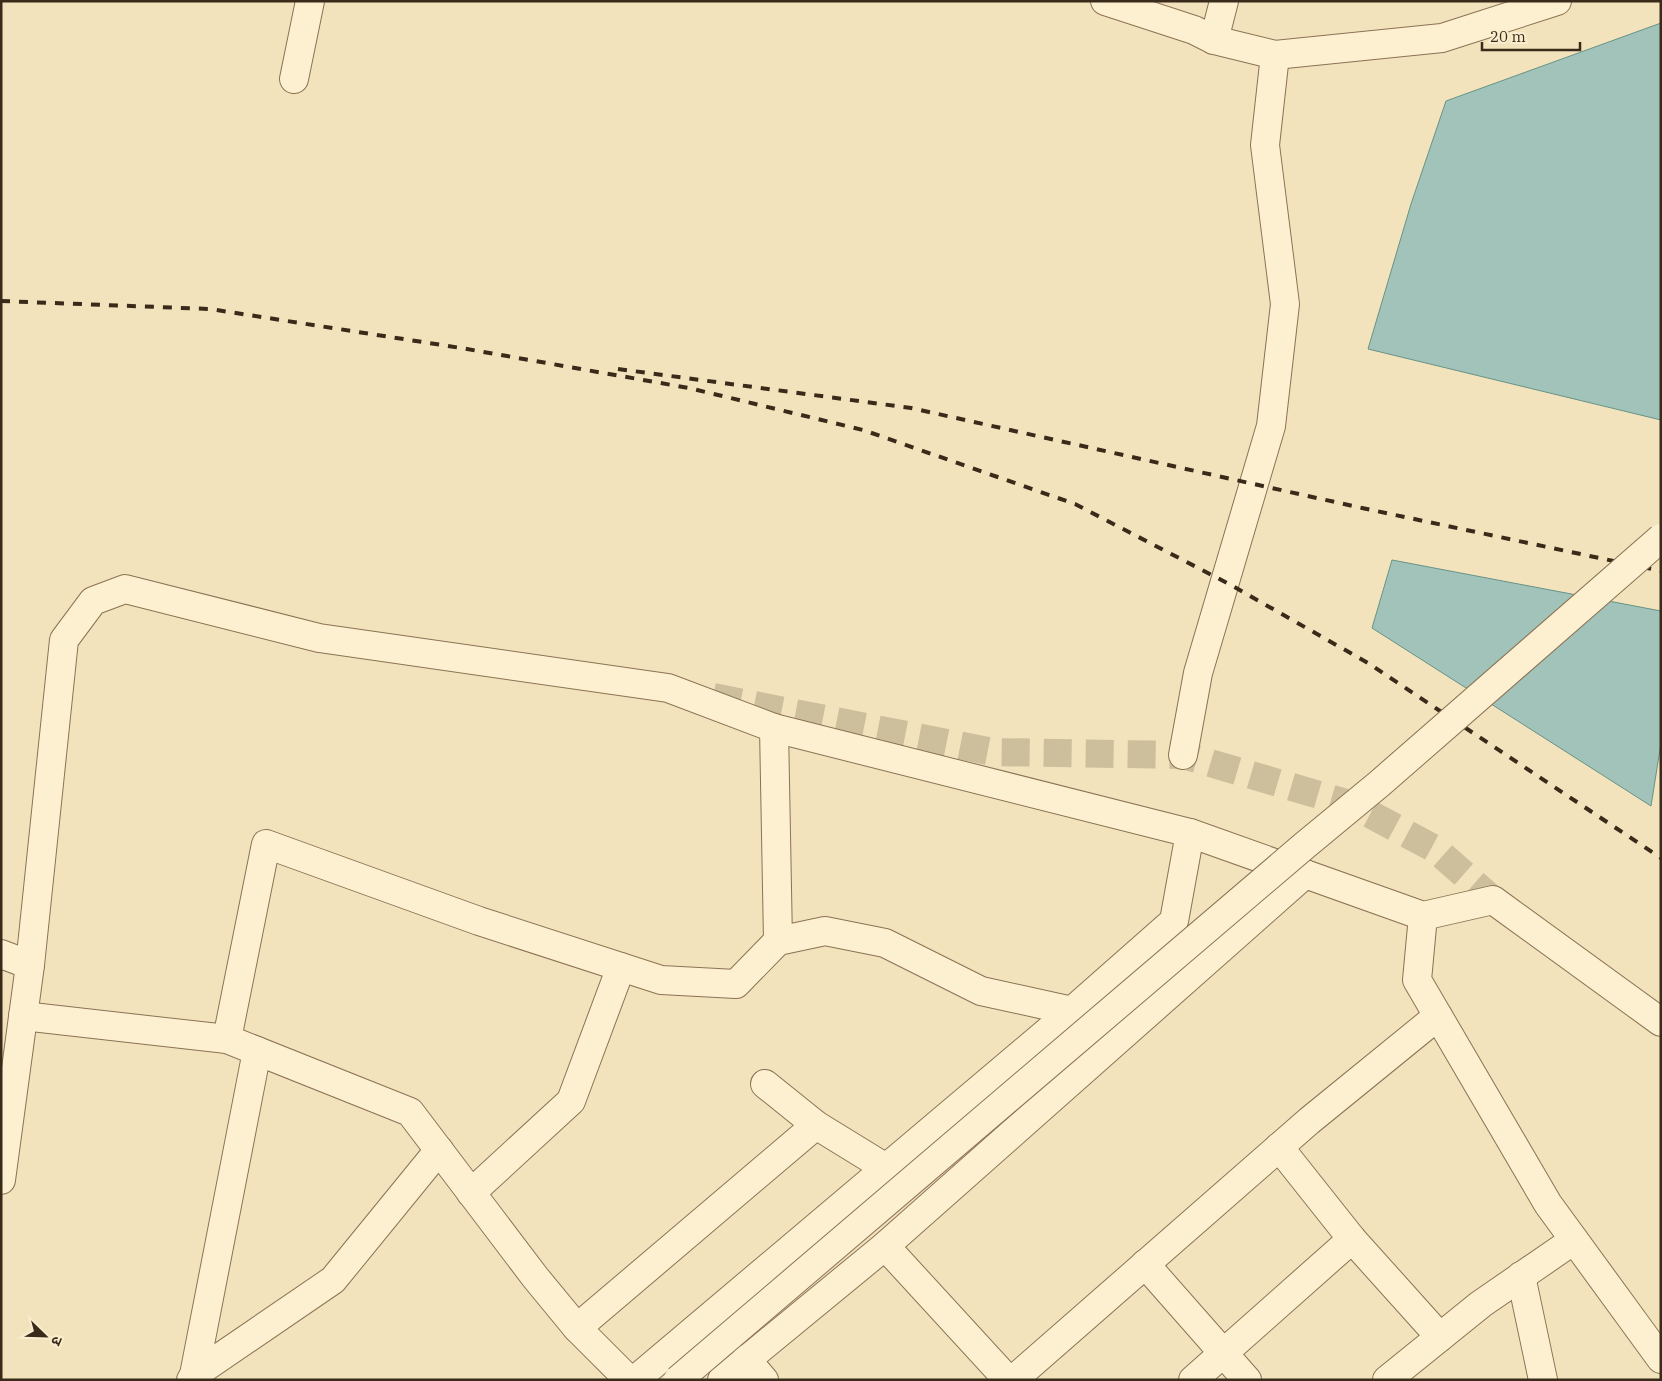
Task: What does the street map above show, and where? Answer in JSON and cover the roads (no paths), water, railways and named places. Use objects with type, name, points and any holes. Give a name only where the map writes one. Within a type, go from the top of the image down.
[{"type":"street","points":[[294,79],[310,1]]},
{"type":"street","points":[[1105,1],[1194,30],[1214,40],[1275,55],[1442,38],[1557,1]]},
{"type":"street","points":[[1214,40],[1224,1]]},
{"type":"street","points":[[1183,755],[1198,673],[1271,426],[1284,304],[1265,145],[1275,55]]},
{"type":"street","points":[[678,1380],[1378,784],[1661,538]]},
{"type":"street","points":[[2,1172],[30,965],[64,640],[93,601],[124,589],[319,638],[668,688],[774,728],[1190,833],[1423,916],[1493,900],[1661,1022]]},
{"type":"street","points":[[774,728],[778,941]]},
{"type":"street","points":[[634,1380],[1072,1011],[1174,920],[1190,833]]},
{"type":"street","points":[[227,1039],[266,844],[479,921],[661,980],[736,984],[778,941],[825,931],[885,943],[981,992],[1072,1011]]},
{"type":"street","points":[[722,1380],[885,1246],[1305,874]]},
{"type":"street","points":[[1423,916],[1417,980],[1548,1204],[1661,1359]]},
{"type":"street","points":[[1,954],[30,965]]},
{"type":"street","points":[[471,1193],[571,1101],[621,967]]},
{"type":"street","points":[[23,1016],[227,1039],[410,1112],[535,1277],[577,1328],[629,1380]]},
{"type":"street","points":[[1013,1380],[1279,1147],[1438,1016]]},
{"type":"street","points":[[192,1377],[257,1051]]},
{"type":"street","points":[[765,1084],[816,1125],[886,1168]]},
{"type":"street","points":[[577,1328],[816,1125]]},
{"type":"street","points":[[1279,1147],[1352,1239],[1440,1337]]},
{"type":"street","points":[[192,1377],[333,1280],[439,1150]]},
{"type":"street","points":[[1193,1380],[1222,1352],[1352,1239]]},
{"type":"street","points":[[1387,1380],[1481,1304],[1574,1240]]},
{"type":"street","points":[[885,1246],[1008,1380]]},
{"type":"street","points":[[1145,1264],[1247,1380]]},
{"type":"street","points":[[1521,1276],[1543,1380]]},
{"type":"street","points":[[746,1359],[764,1380]]},
{"type":"water","points":[[1661,23],[1661,420],[1368,349],[1411,204],[1446,101]]},
{"type":"water","points":[[1392,560],[1661,611],[1661,743],[1651,806],[1372,628]]},
{"type":"tunnel","points":[[713,697],[993,752],[1183,755],[1353,805],[1435,849],[1493,900]]},
{"type":"railway","points":[[1,301],[210,309],[461,348],[689,388],[863,430],[1075,504],[1229,584],[1368,663],[1661,858]]},
{"type":"railway","points":[[618,369],[911,408],[1362,508],[1661,571]]}]
